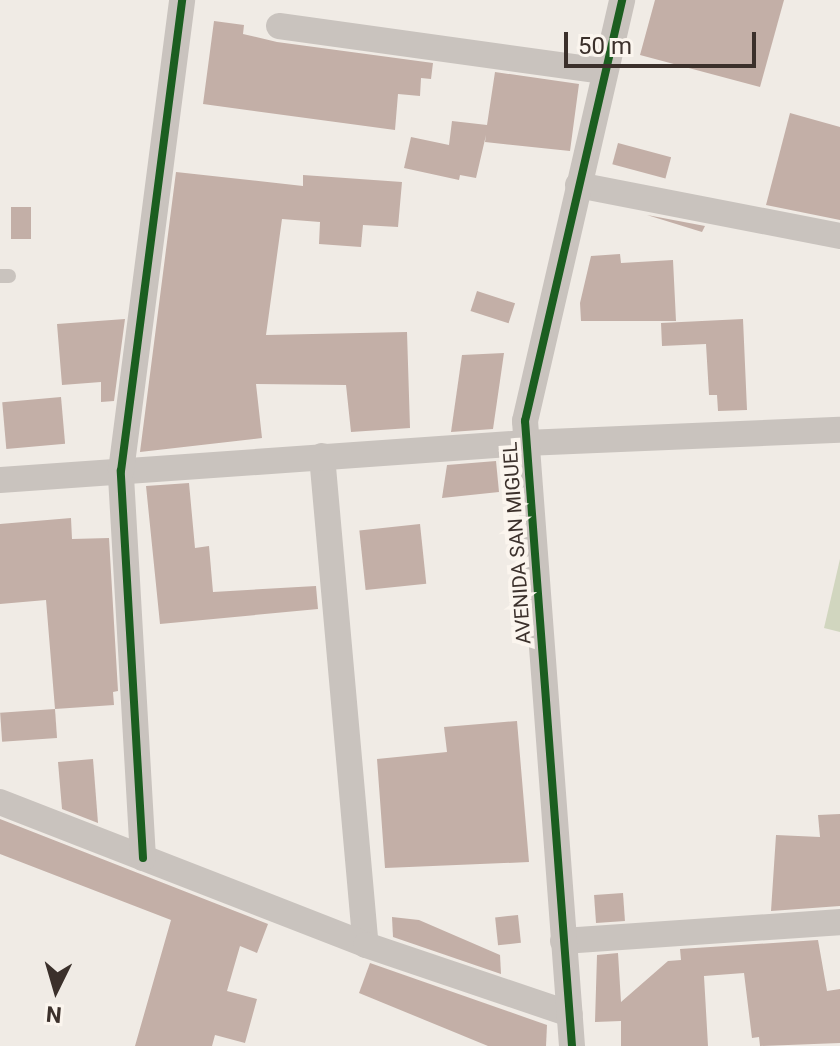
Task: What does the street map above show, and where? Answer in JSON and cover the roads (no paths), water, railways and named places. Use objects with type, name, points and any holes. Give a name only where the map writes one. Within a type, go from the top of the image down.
[{"type":"street","points":[[143,858],[121,471],[182,0]]},
{"type":"street","name":"AVENIDA SAN MIGUEL","points":[[572,1046],[525,443],[529,397],[622,0]]},
{"type":"street","points":[[279,26],[604,71]]},
{"type":"street","points":[[578,185],[840,236]]},
{"type":"street","points":[[0,480],[525,443],[840,430]]},
{"type":"street","points":[[322,456],[366,945]]},
{"type":"street","points":[[0,802],[366,945],[570,1014]]},
{"type":"street","points":[[563,941],[840,922]]}]
